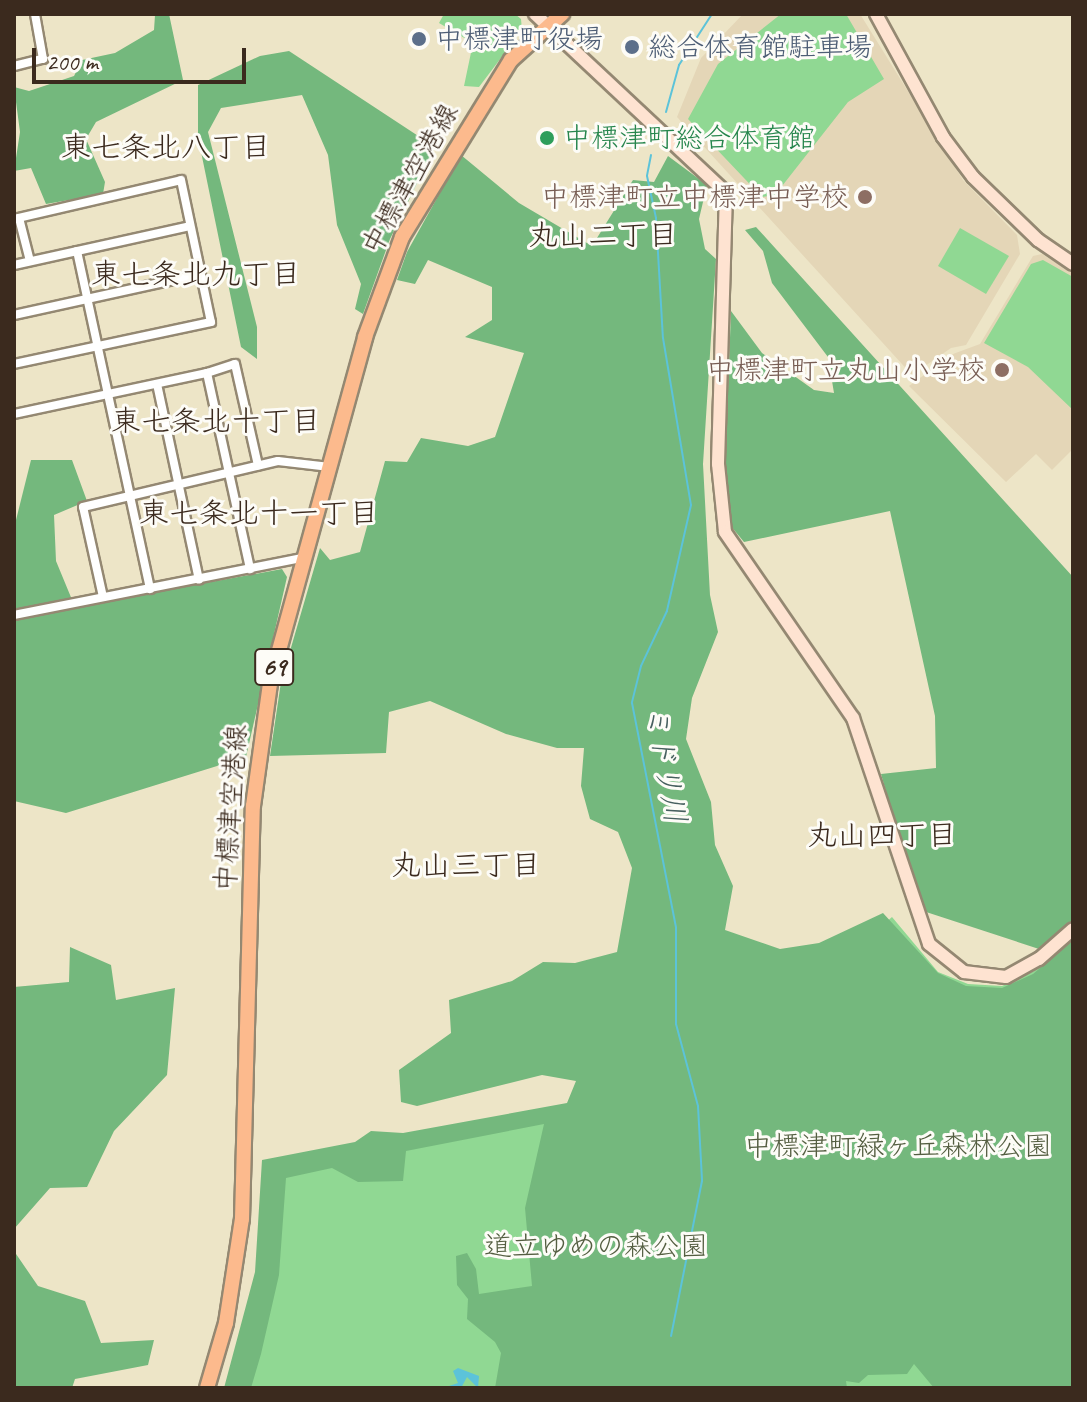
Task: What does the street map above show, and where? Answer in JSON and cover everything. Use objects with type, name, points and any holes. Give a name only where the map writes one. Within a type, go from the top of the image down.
[{"type":"main road","name":"中標津空港線","points":[[207,1388],[226,1323],[242,1219],[255,761],[303,558],[365,337],[402,237],[494,85],[540,19],[562,14]]},
{"type":"street","points":[[14,66],[43,59],[35,14]]},
{"type":"street","points":[[876,14],[943,137],[973,177],[1038,240],[1073,264]]},
{"type":"street","points":[[540,19],[726,193],[718,464],[725,532],[853,718],[881,792],[919,924],[935,951],[964,972],[1006,977],[1039,959],[1073,929]]},
{"type":"street","points":[[14,364],[211,322],[181,180],[17,218],[30,261]]},
{"type":"street","points":[[14,265],[190,226]]},
{"type":"street","points":[[77,251],[150,589]]},
{"type":"street","points":[[14,315],[201,274]]},
{"type":"street","points":[[14,414],[207,373],[235,364],[258,465]]},
{"type":"street","points":[[207,373],[250,569]]},
{"type":"street","points":[[157,384],[199,580]]},
{"type":"street","points":[[103,597],[83,507],[278,461],[330,467]]},
{"type":"street","points":[[14,615],[303,558]]},
{"type":"shaded area","name":"中標津町立中標津中学校","points":[[743,14],[860,14],[963,180],[1017,235],[1020,254],[966,345],[951,348],[912,375],[677,117],[701,58]]},
{"type":"shaded area","name":"中標津町立丸山小学校","points":[[1042,254],[1073,273],[1073,449],[1052,470],[1036,454],[1006,482],[909,386],[953,354],[980,344],[1033,256]]},
{"type":"green space","points":[[169,14],[183,80],[96,122],[86,139],[105,182],[103,194],[46,204],[31,168],[14,171],[20,132],[14,87],[29,91],[74,76],[82,60],[115,53],[154,30],[155,15]]},
{"type":"green space","points":[[444,14],[515,14],[521,19],[522,30],[479,87],[464,86],[473,43],[439,23]]},
{"type":"green space","points":[[781,14],[846,14],[884,79],[848,102],[775,195],[762,197],[688,119],[718,64]]},
{"type":"green space","points":[[289,51],[435,147],[390,239],[363,314],[355,309],[361,284],[337,225],[328,155],[302,95],[221,108],[208,132],[257,327],[257,359],[241,347],[198,137],[198,85],[260,56]]},
{"type":"green space","points":[[461,155],[519,203],[592,246],[633,180],[654,182],[668,156],[707,185],[699,219],[705,249],[716,259],[703,464],[710,595],[718,632],[692,698],[686,739],[711,802],[715,845],[733,886],[725,930],[780,949],[819,943],[883,913],[938,973],[966,986],[1002,988],[1033,974],[1073,940],[1073,1388],[934,1388],[914,1364],[907,1374],[868,1375],[859,1383],[846,1381],[847,1388],[495,1388],[501,1353],[495,1342],[467,1319],[468,1299],[457,1285],[456,1256],[467,1253],[476,1269],[479,1294],[532,1286],[525,1208],[544,1124],[406,1151],[403,1181],[358,1182],[332,1168],[286,1178],[279,1275],[251,1388],[224,1388],[255,1272],[262,1160],[355,1142],[371,1131],[403,1133],[567,1103],[576,1081],[542,1075],[417,1106],[401,1102],[399,1070],[451,1033],[449,1000],[512,981],[543,962],[575,963],[617,952],[632,868],[618,832],[590,819],[581,786],[584,748],[557,748],[506,734],[430,701],[389,712],[386,753],[270,756],[281,682],[320,548],[330,560],[360,552],[385,461],[407,462],[421,438],[468,446],[495,437],[524,353],[465,337],[492,320],[492,287],[428,260],[415,284],[397,280],[407,252]]},
{"type":"green space","points":[[756,227],[1073,577],[1073,920],[1039,949],[920,910],[881,774],[936,768],[935,716],[890,511],[744,542],[730,525],[725,470],[731,311],[762,353],[814,390],[834,393],[828,357],[772,283],[763,251],[745,230]]},
{"type":"green space","points":[[960,228],[1009,256],[986,294],[938,266]]},
{"type":"green space","points":[[1043,260],[1073,277],[1073,410],[1028,367],[984,343],[1031,264]]},
{"type":"green space","points":[[31,460],[72,460],[87,501],[54,515],[56,561],[75,607],[282,569],[287,577],[246,757],[66,813],[14,801],[14,528]]},
{"type":"green space","points":[[892,917],[938,972],[968,984],[1002,986],[1034,971],[1073,936],[1073,1388],[228,1388],[258,1275],[264,1170],[704,1080]]},
{"type":"green space","points":[[70,947],[111,965],[116,1000],[175,988],[167,1075],[114,1131],[87,1187],[50,1188],[14,1229],[14,987],[69,982]]},
{"type":"green space","points":[[14,1251],[38,1286],[85,1301],[101,1343],[154,1340],[148,1365],[75,1379],[72,1388],[14,1388]]},
{"type":"water","points":[[458,1368],[479,1376],[478,1388],[467,1377],[461,1388],[443,1388],[458,1383],[453,1371]]},
{"type":"waterway","name":"ミドリ川","points":[[666,112],[679,65],[712,14]]},
{"type":"waterway","name":"ミドリ川","points":[[651,155],[647,176],[656,218],[663,338],[691,505],[667,611],[641,666],[632,703],[676,928],[676,1024],[698,1106],[702,1181],[671,1336]]},
{"type":"place","name":"中標津町役場","points":[[419,39]]},
{"type":"place","name":"総合体育館駐車場","points":[[632,47]]},
{"type":"place","name":"中標津町総合体育館","points":[[547,138]]},
{"type":"place","name":"中標津町立中標津中学校","points":[[865,197]]},
{"type":"place","name":"中標津町立丸山小学校","points":[[1002,370]]},
{"type":"district","name":"東七条北八丁目","points":[[166,147]]},
{"type":"district","name":"丸山二丁目","points":[[603,235]]},
{"type":"district","name":"東七条北九丁目","points":[[196,274]]},
{"type":"district","name":"東七条北十丁目","points":[[216,421]]},
{"type":"district","name":"東七条北十一丁目","points":[[259,513]]},
{"type":"district","name":"丸山四丁目","points":[[882,835]]},
{"type":"district","name":"丸山三丁目","points":[[466,865]]},
{"type":"park label","name":"中標津町緑ヶ丘森林公園","points":[[898,1146]]},
{"type":"park label","name":"道立ゆめの森公園","points":[[596,1246]]}]
